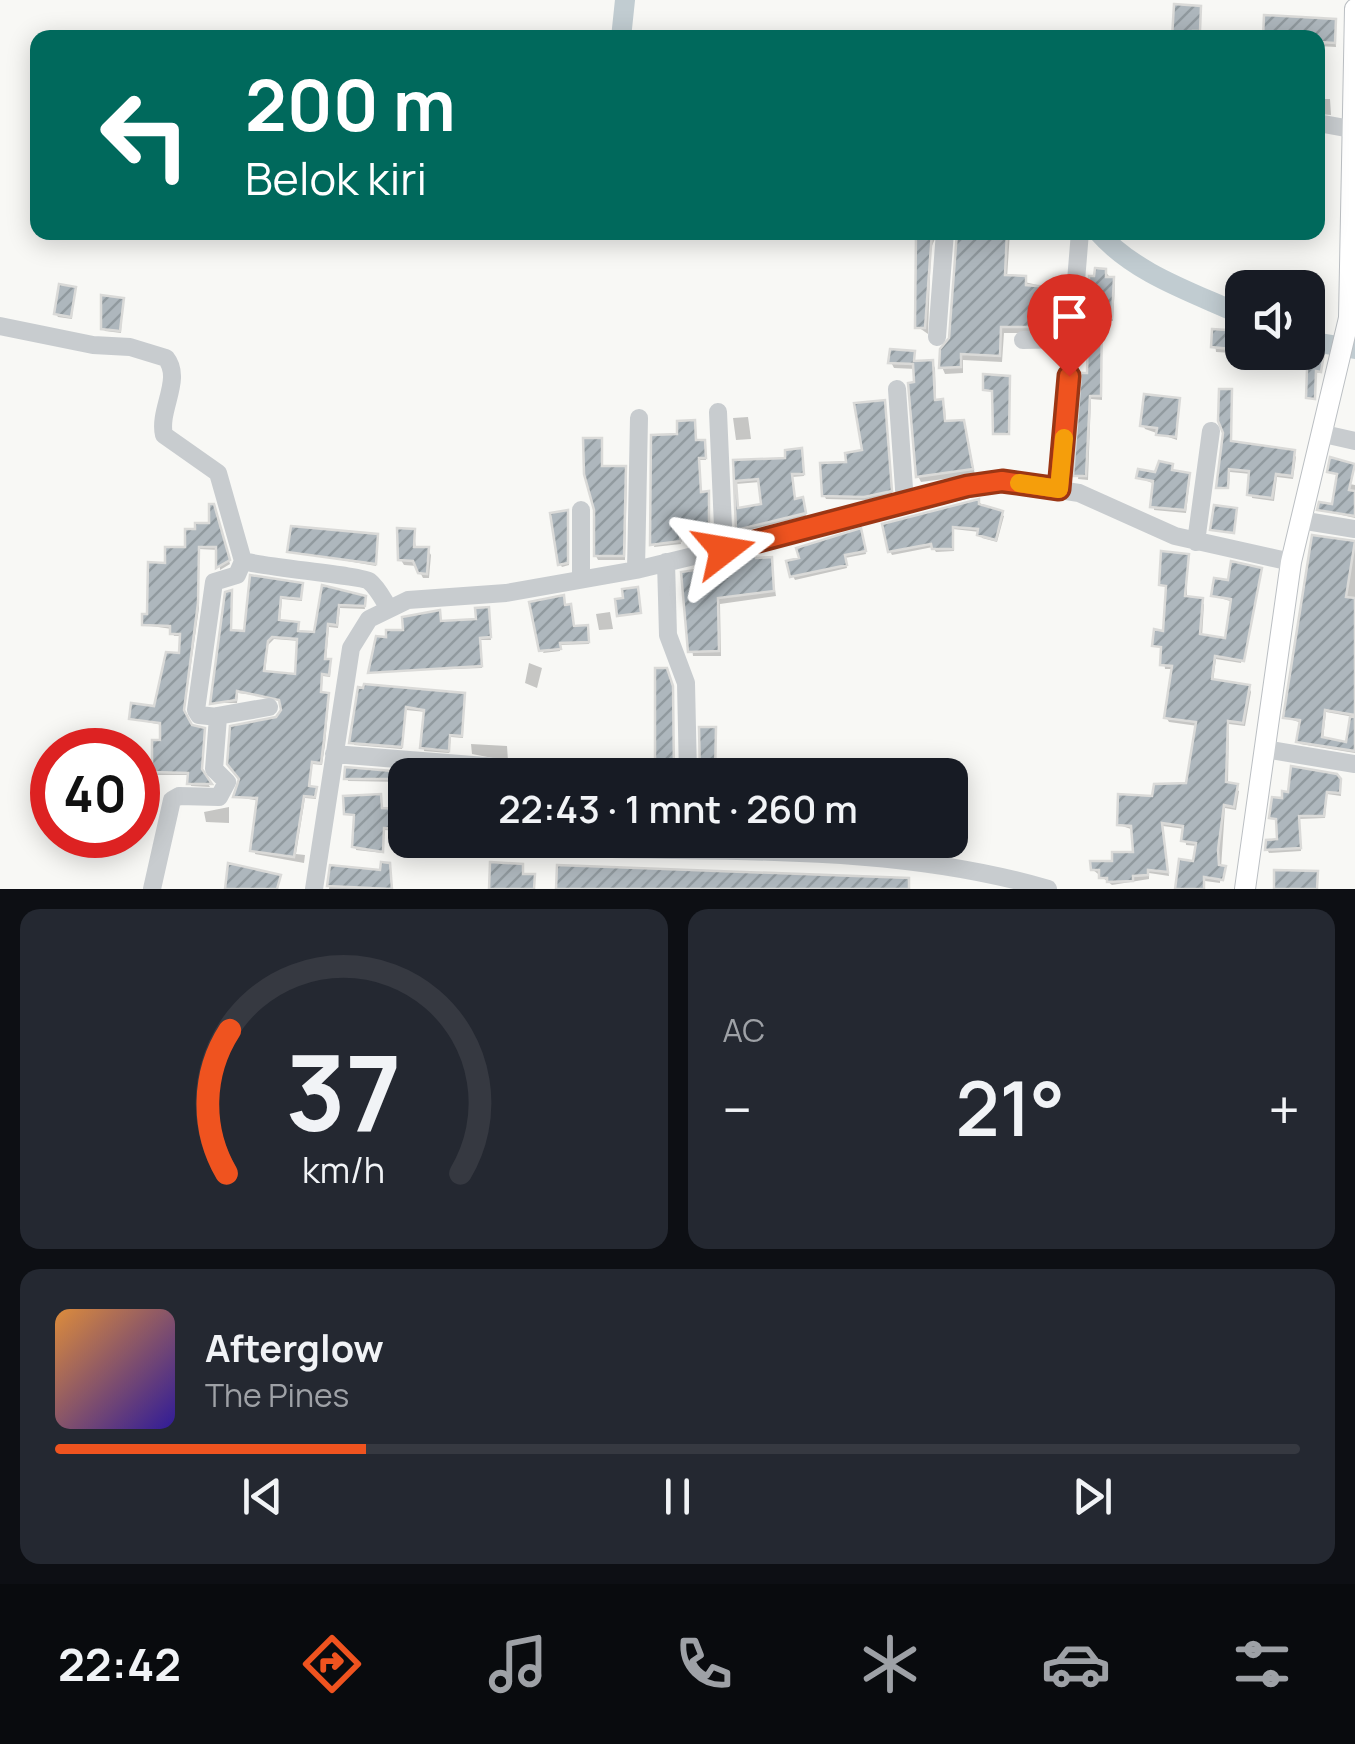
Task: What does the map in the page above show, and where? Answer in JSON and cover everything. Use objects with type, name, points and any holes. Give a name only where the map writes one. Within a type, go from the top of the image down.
[{"type":"main road","points":[[1245,889],[1290,562],[1349,318],[1355,9]]},
{"type":"street","points":[[1325,124],[1350,129]]},
{"type":"street","points":[[937,336],[944,240]]},
{"type":"street","points":[[1059,489],[1079,240]]},
{"type":"street","points":[[0,326],[130,347],[166,358],[174,373],[162,423],[164,436],[218,474],[243,561],[237,574],[219,578],[212,588],[196,710],[217,716],[269,707]]},
{"type":"street","points":[[1023,340],[1073,339]]},
{"type":"street","points":[[896,389],[905,503]]},
{"type":"street","points":[[718,412],[724,550]]},
{"type":"street","points":[[636,570],[638,418]]},
{"type":"street","points":[[1196,542],[1211,430]]},
{"type":"street","points":[[1324,434],[1355,441]]},
{"type":"street","points":[[314,889],[351,648],[369,619],[408,600],[506,593],[636,570],[1002,481],[1101,500],[1196,542],[1290,562]]},
{"type":"street","points":[[580,510],[581,578]]},
{"type":"street","points":[[1300,520],[1355,530]]},
{"type":"street","points":[[243,561],[298,573],[362,578],[373,584],[388,607]]},
{"type":"street","points":[[666,562],[668,636],[686,682],[688,758]]},
{"type":"street","points":[[152,889],[172,800],[179,796],[219,797],[226,790],[227,782],[214,772],[217,716]]},
{"type":"street","points":[[1264,749],[1355,764]]},
{"type":"street","points":[[334,754],[388,758]]},
{"type":"street","points":[[874,858],[981,870],[1026,886],[1048,889]]},
{"type":"building","points":[[1174,4],[1201,6],[1200,30],[1172,30]]},
{"type":"building","points":[[1264,15],[1336,19],[1335,43],[1325,42],[1325,30],[1263,30]]},
{"type":"building","points":[[916,240],[931,240],[925,328],[915,328]]},
{"type":"building","points":[[956,240],[1007,240],[1005,275],[1026,276],[1026,285],[1060,288],[1058,327],[1001,327],[1000,356],[961,354],[961,367],[939,368],[940,349],[949,338]]},
{"type":"building","points":[[1095,268],[1106,269],[1106,277],[1114,277],[1112,318],[1102,317],[1101,396],[1090,396],[1086,476],[1073,476],[1081,373],[1087,373],[1089,276],[1094,276]]},
{"type":"building","points":[[59,284],[76,287],[71,317],[54,314]]},
{"type":"building","points":[[101,295],[124,298],[120,331],[101,329]]},
{"type":"building","points":[[1212,329],[1225,330],[1225,348],[1211,347]]},
{"type":"building","points":[[890,349],[915,351],[914,361],[933,360],[935,400],[943,399],[945,421],[964,420],[973,469],[916,477],[908,383],[914,382],[913,364],[888,363]]},
{"type":"building","points":[[1307,370],[1321,370],[1316,371],[1315,399],[1306,398]]},
{"type":"building","points":[[983,374],[1010,376],[1009,434],[993,434],[992,391],[983,390]]},
{"type":"building","points":[[1219,389],[1232,389],[1231,441],[1295,450],[1292,476],[1276,474],[1272,498],[1247,495],[1249,471],[1229,469],[1228,488],[1216,488],[1223,433],[1218,421]]},
{"type":"building","points":[[1144,394],[1180,398],[1176,437],[1156,435],[1157,428],[1140,426]]},
{"type":"building","points":[[885,400],[892,491],[864,497],[822,496],[820,463],[846,462],[845,453],[862,450],[854,403]]},
{"type":"building","points":[[695,420],[696,440],[705,440],[706,458],[699,458],[701,492],[709,491],[709,533],[680,535],[681,541],[650,545],[651,435],[677,434],[677,421]]},
{"type":"building","points":[[583,438],[602,438],[602,466],[626,466],[624,556],[594,556],[594,510],[584,474]]},
{"type":"building","points":[[802,448],[804,474],[792,474],[795,499],[803,497],[806,513],[736,530],[733,460],[785,458],[785,450]],"holes":[[[758,479],[761,504],[738,508],[736,481]]]},
{"type":"building","points":[[1330,457],[1355,464],[1349,490],[1355,491],[1355,516],[1317,510],[1319,502],[1332,504],[1337,474],[1327,472]]},
{"type":"building","points":[[1159,461],[1173,464],[1172,470],[1190,473],[1185,510],[1150,507],[1153,481],[1136,478],[1138,469],[1155,472]]},
{"type":"building","points":[[979,499],[979,504],[1003,511],[996,540],[977,535],[978,529],[953,527],[953,549],[932,549],[931,544],[888,552],[882,524]]},
{"type":"building","points":[[209,504],[214,504],[230,560],[216,568],[216,547],[199,547],[198,603],[184,710],[192,725],[205,728],[202,769],[212,784],[187,784],[188,773],[160,772],[160,723],[129,719],[131,703],[154,706],[166,652],[179,653],[180,634],[170,634],[170,626],[142,625],[142,614],[147,614],[148,562],[165,563],[165,547],[185,547],[185,529],[195,529],[195,523],[209,523]]},
{"type":"building","points":[[1214,505],[1237,508],[1234,533],[1210,530]]},
{"type":"building","points":[[568,510],[568,563],[558,565],[550,513]]},
{"type":"building","points":[[291,526],[378,534],[376,564],[287,552]]},
{"type":"building","points":[[397,528],[415,529],[414,547],[429,547],[427,574],[418,573],[413,561],[398,560]]},
{"type":"building","points":[[861,528],[866,551],[845,555],[847,565],[790,577],[786,561],[799,558],[796,548]]},
{"type":"building","points":[[1312,535],[1355,541],[1346,597],[1355,598],[1355,715],[1325,710],[1322,737],[1346,742],[1350,717],[1355,717],[1355,751],[1296,742],[1300,720],[1283,718]]},
{"type":"building","points":[[1161,551],[1189,554],[1185,596],[1203,598],[1200,634],[1225,638],[1231,599],[1211,596],[1214,578],[1228,580],[1231,561],[1262,568],[1244,661],[1215,656],[1212,679],[1250,685],[1243,723],[1228,721],[1226,782],[1238,784],[1234,807],[1224,805],[1218,850],[1219,865],[1226,866],[1223,880],[1204,877],[1204,889],[1175,889],[1179,859],[1193,861],[1196,843],[1181,841],[1183,826],[1162,823],[1168,872],[1148,870],[1148,875],[1133,876],[1133,881],[1107,882],[1107,878],[1099,878],[1099,870],[1091,870],[1090,861],[1112,861],[1112,852],[1133,852],[1131,826],[1117,825],[1118,794],[1152,796],[1154,784],[1186,783],[1196,722],[1164,718],[1172,666],[1160,665],[1161,647],[1152,646],[1154,629],[1163,631],[1166,586],[1159,585]]},
{"type":"building","points":[[755,554],[756,558],[772,557],[774,591],[718,598],[719,651],[688,652],[681,572],[745,563],[744,557]]},
{"type":"building","points":[[250,575],[303,583],[301,599],[281,597],[279,620],[299,622],[298,631],[314,632],[322,585],[366,596],[365,606],[339,605],[337,625],[328,624],[325,659],[331,659],[329,675],[322,674],[321,692],[329,693],[321,763],[312,762],[309,786],[317,787],[315,797],[304,796],[294,857],[250,851],[257,798],[233,797],[239,779],[227,764],[230,726],[276,717],[281,710],[279,700],[237,691],[236,700],[210,704],[225,592],[232,590],[231,630],[244,631]],"holes":[[[272,637],[297,639],[295,674],[264,671]]]},
{"type":"building","points":[[638,587],[641,613],[617,616],[615,599],[623,598],[622,589]]},
{"type":"building","points":[[564,595],[565,605],[571,604],[574,626],[588,625],[589,642],[560,643],[561,649],[539,651],[529,602]]},
{"type":"building","points":[[489,607],[491,637],[480,638],[482,666],[368,673],[376,636],[386,637],[386,630],[403,630],[402,617],[440,610],[441,621],[476,619],[475,608]]},
{"type":"building","points":[[655,668],[667,668],[673,686],[674,758],[655,758]]},
{"type":"building","points":[[364,684],[465,693],[462,736],[450,735],[449,751],[420,748],[424,710],[406,707],[402,747],[349,743],[358,687],[363,688]]},
{"type":"building","points":[[699,727],[716,727],[715,758],[700,758]]},
{"type":"building","points":[[1291,766],[1337,774],[1341,779],[1340,793],[1327,792],[1324,816],[1299,816],[1301,848],[1265,850],[1266,840],[1277,839],[1276,819],[1269,818],[1272,797],[1282,798],[1282,791],[1288,792]]},
{"type":"building","points":[[345,767],[388,771],[388,779],[344,779]]},
{"type":"building","points":[[381,794],[382,808],[388,808],[383,852],[352,847],[354,815],[344,814],[343,796]]},
{"type":"building","points":[[381,862],[390,863],[392,889],[327,886],[330,865],[380,870]]},
{"type":"building","points":[[490,862],[523,864],[523,874],[535,874],[534,889],[489,889]]},
{"type":"building","points":[[228,863],[281,875],[277,889],[225,889]]},
{"type":"building","points":[[557,865],[909,878],[909,889],[556,889]]},
{"type":"building","points":[[1274,870],[1318,871],[1317,889],[1274,889]]},
{"type":"waterway","points":[[622,30],[625,0]]},
{"type":"waterway","points":[[1106,240],[1147,271],[1225,308]]},
{"type":"waterway","points":[[1325,344],[1355,349]]},
{"type":"slow traffic","points":[[1019,483],[1059,489],[1064,438]]},
{"type":"route","points":[[724,550],[967,486],[1002,481],[1059,489],[1069,376]]}]
